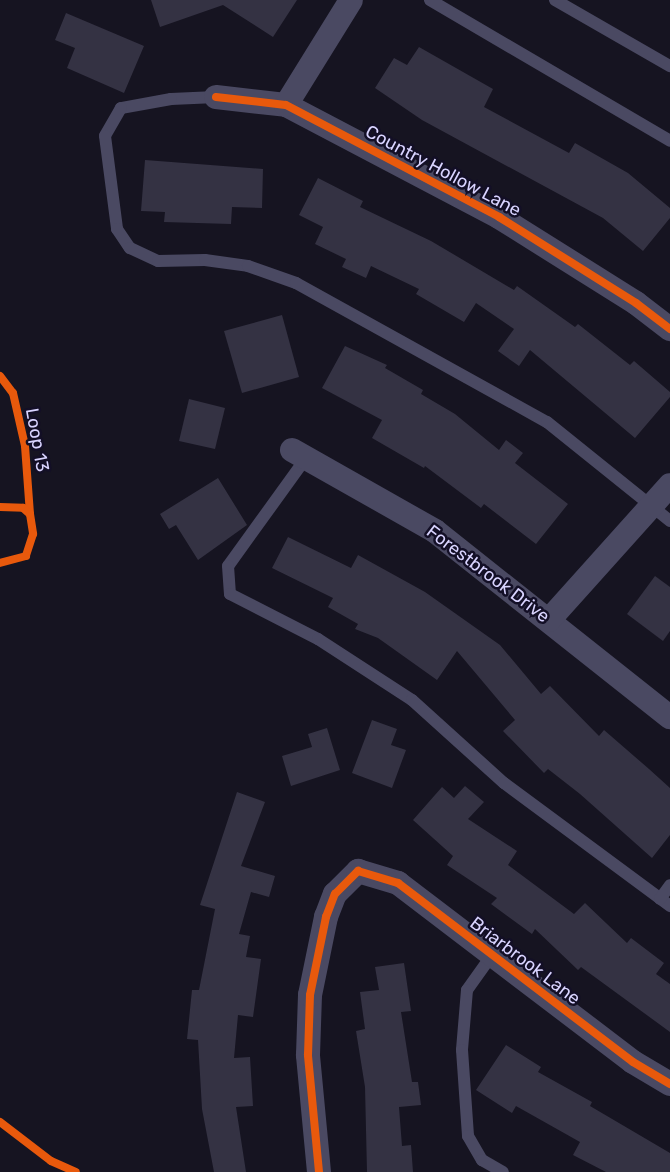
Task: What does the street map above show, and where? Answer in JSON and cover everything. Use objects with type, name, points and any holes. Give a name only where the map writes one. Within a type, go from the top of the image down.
[{"type":"street","points":[[286,105],[351,0]]},
{"type":"street","name":"Country Hollow Lane","points":[[216,97],[286,105],[499,217],[636,303],[670,329]]},
{"type":"street","name":"Forestbrook Drive","points":[[299,454],[435,531],[670,717]]},
{"type":"street","points":[[549,620],[661,513],[670,485]]},
{"type":"street","name":"Briarbrook Lane","points":[[320,1172],[308,1055],[310,995],[326,917],[335,894],[358,871],[398,883],[633,1062],[670,1084]]},
{"type":"lane","points":[[430,0],[670,141]]},
{"type":"lane","points":[[555,0],[670,66]]},
{"type":"lane","points":[[216,97],[171,99],[121,108],[105,136],[117,229],[130,248],[158,261],[205,260],[248,266],[296,284],[547,422],[661,513]]},
{"type":"lane","points":[[299,454],[228,566],[230,594],[318,639],[412,700],[504,783],[665,903],[670,885]]},
{"type":"lane","points":[[492,956],[467,990],[462,1050],[468,1136],[482,1160],[503,1172]]},
{"type":"building","points":[[151,0],[297,0],[273,37],[223,5],[160,27]]},
{"type":"building","points":[[66,13],[144,46],[124,93],[67,68],[75,48],[55,40]]},
{"type":"building","points":[[419,47],[493,89],[484,107],[569,153],[575,143],[628,173],[670,208],[670,218],[643,251],[603,218],[422,120],[375,88],[394,58],[407,65]]},
{"type":"building","points":[[145,160],[263,169],[262,208],[232,207],[231,224],[164,222],[165,212],[141,211]]},
{"type":"building","points":[[318,178],[363,201],[360,207],[431,241],[514,290],[517,286],[575,327],[578,324],[630,365],[634,361],[670,392],[670,397],[635,438],[530,350],[519,366],[498,351],[514,329],[476,303],[464,322],[416,294],[419,289],[371,266],[366,278],[342,267],[346,259],[315,244],[323,227],[299,215]]},
{"type":"building","points":[[282,315],[299,377],[242,393],[224,331]]},
{"type":"building","points":[[345,346],[387,365],[385,368],[423,390],[421,394],[455,414],[499,450],[506,440],[523,453],[515,463],[568,504],[536,544],[484,504],[481,508],[425,466],[424,468],[372,438],[382,420],[322,388]]},
{"type":"building","points":[[189,399],[225,408],[215,449],[179,441]]},
{"type":"building","points":[[218,478],[247,525],[198,560],[176,525],[169,529],[160,514]]},
{"type":"building","points":[[288,537],[351,568],[358,555],[425,592],[500,645],[541,694],[550,686],[599,736],[604,730],[649,769],[670,788],[670,835],[652,858],[580,794],[548,769],[544,773],[503,731],[515,720],[457,651],[437,680],[378,638],[355,629],[358,624],[328,607],[333,598],[272,568]]},
{"type":"building","points":[[655,576],[670,587],[670,631],[663,641],[627,614]]},
{"type":"building","points":[[372,720],[397,729],[391,745],[406,750],[392,788],[352,773]]},
{"type":"building","points":[[327,728],[340,770],[291,786],[282,756],[312,747],[308,734]]},
{"type":"building","points":[[465,786],[484,802],[468,819],[517,851],[508,865],[574,914],[585,903],[627,943],[631,938],[664,963],[656,974],[670,984],[670,1032],[581,967],[578,970],[535,929],[532,934],[491,904],[497,898],[447,865],[453,856],[413,820],[442,787],[454,798]]},
{"type":"building","points":[[237,792],[265,802],[241,866],[275,876],[269,897],[251,892],[239,934],[250,936],[246,957],[261,959],[253,1017],[238,1015],[234,1058],[250,1057],[253,1106],[236,1107],[246,1172],[214,1172],[202,1109],[198,1040],[187,1039],[192,990],[199,990],[215,909],[200,905]]},
{"type":"building","points":[[404,963],[411,1011],[401,1012],[412,1082],[418,1082],[421,1105],[399,1107],[402,1146],[411,1145],[413,1172],[367,1172],[365,1087],[356,1031],[365,1029],[360,992],[379,990],[375,967]]},
{"type":"building","points":[[506,1045],[541,1067],[538,1072],[592,1102],[590,1106],[670,1153],[670,1172],[606,1172],[573,1155],[580,1142],[516,1106],[512,1113],[476,1090]]},
{"type":"cycle path","points":[[216,97],[286,105],[499,217],[636,303],[670,329]]},
{"type":"cycle path","name":"Loop 13","points":[[0,376],[13,393],[25,446],[30,514]]},
{"type":"cycle path","points":[[0,507],[23,508],[30,514],[33,534],[26,556],[0,563]]},
{"type":"cycle path","points":[[319,1172],[308,1055],[310,995],[326,917],[335,894],[358,871],[398,883],[633,1062],[670,1084]]},
{"type":"cycle path","points":[[0,1122],[51,1161],[76,1172]]}]
